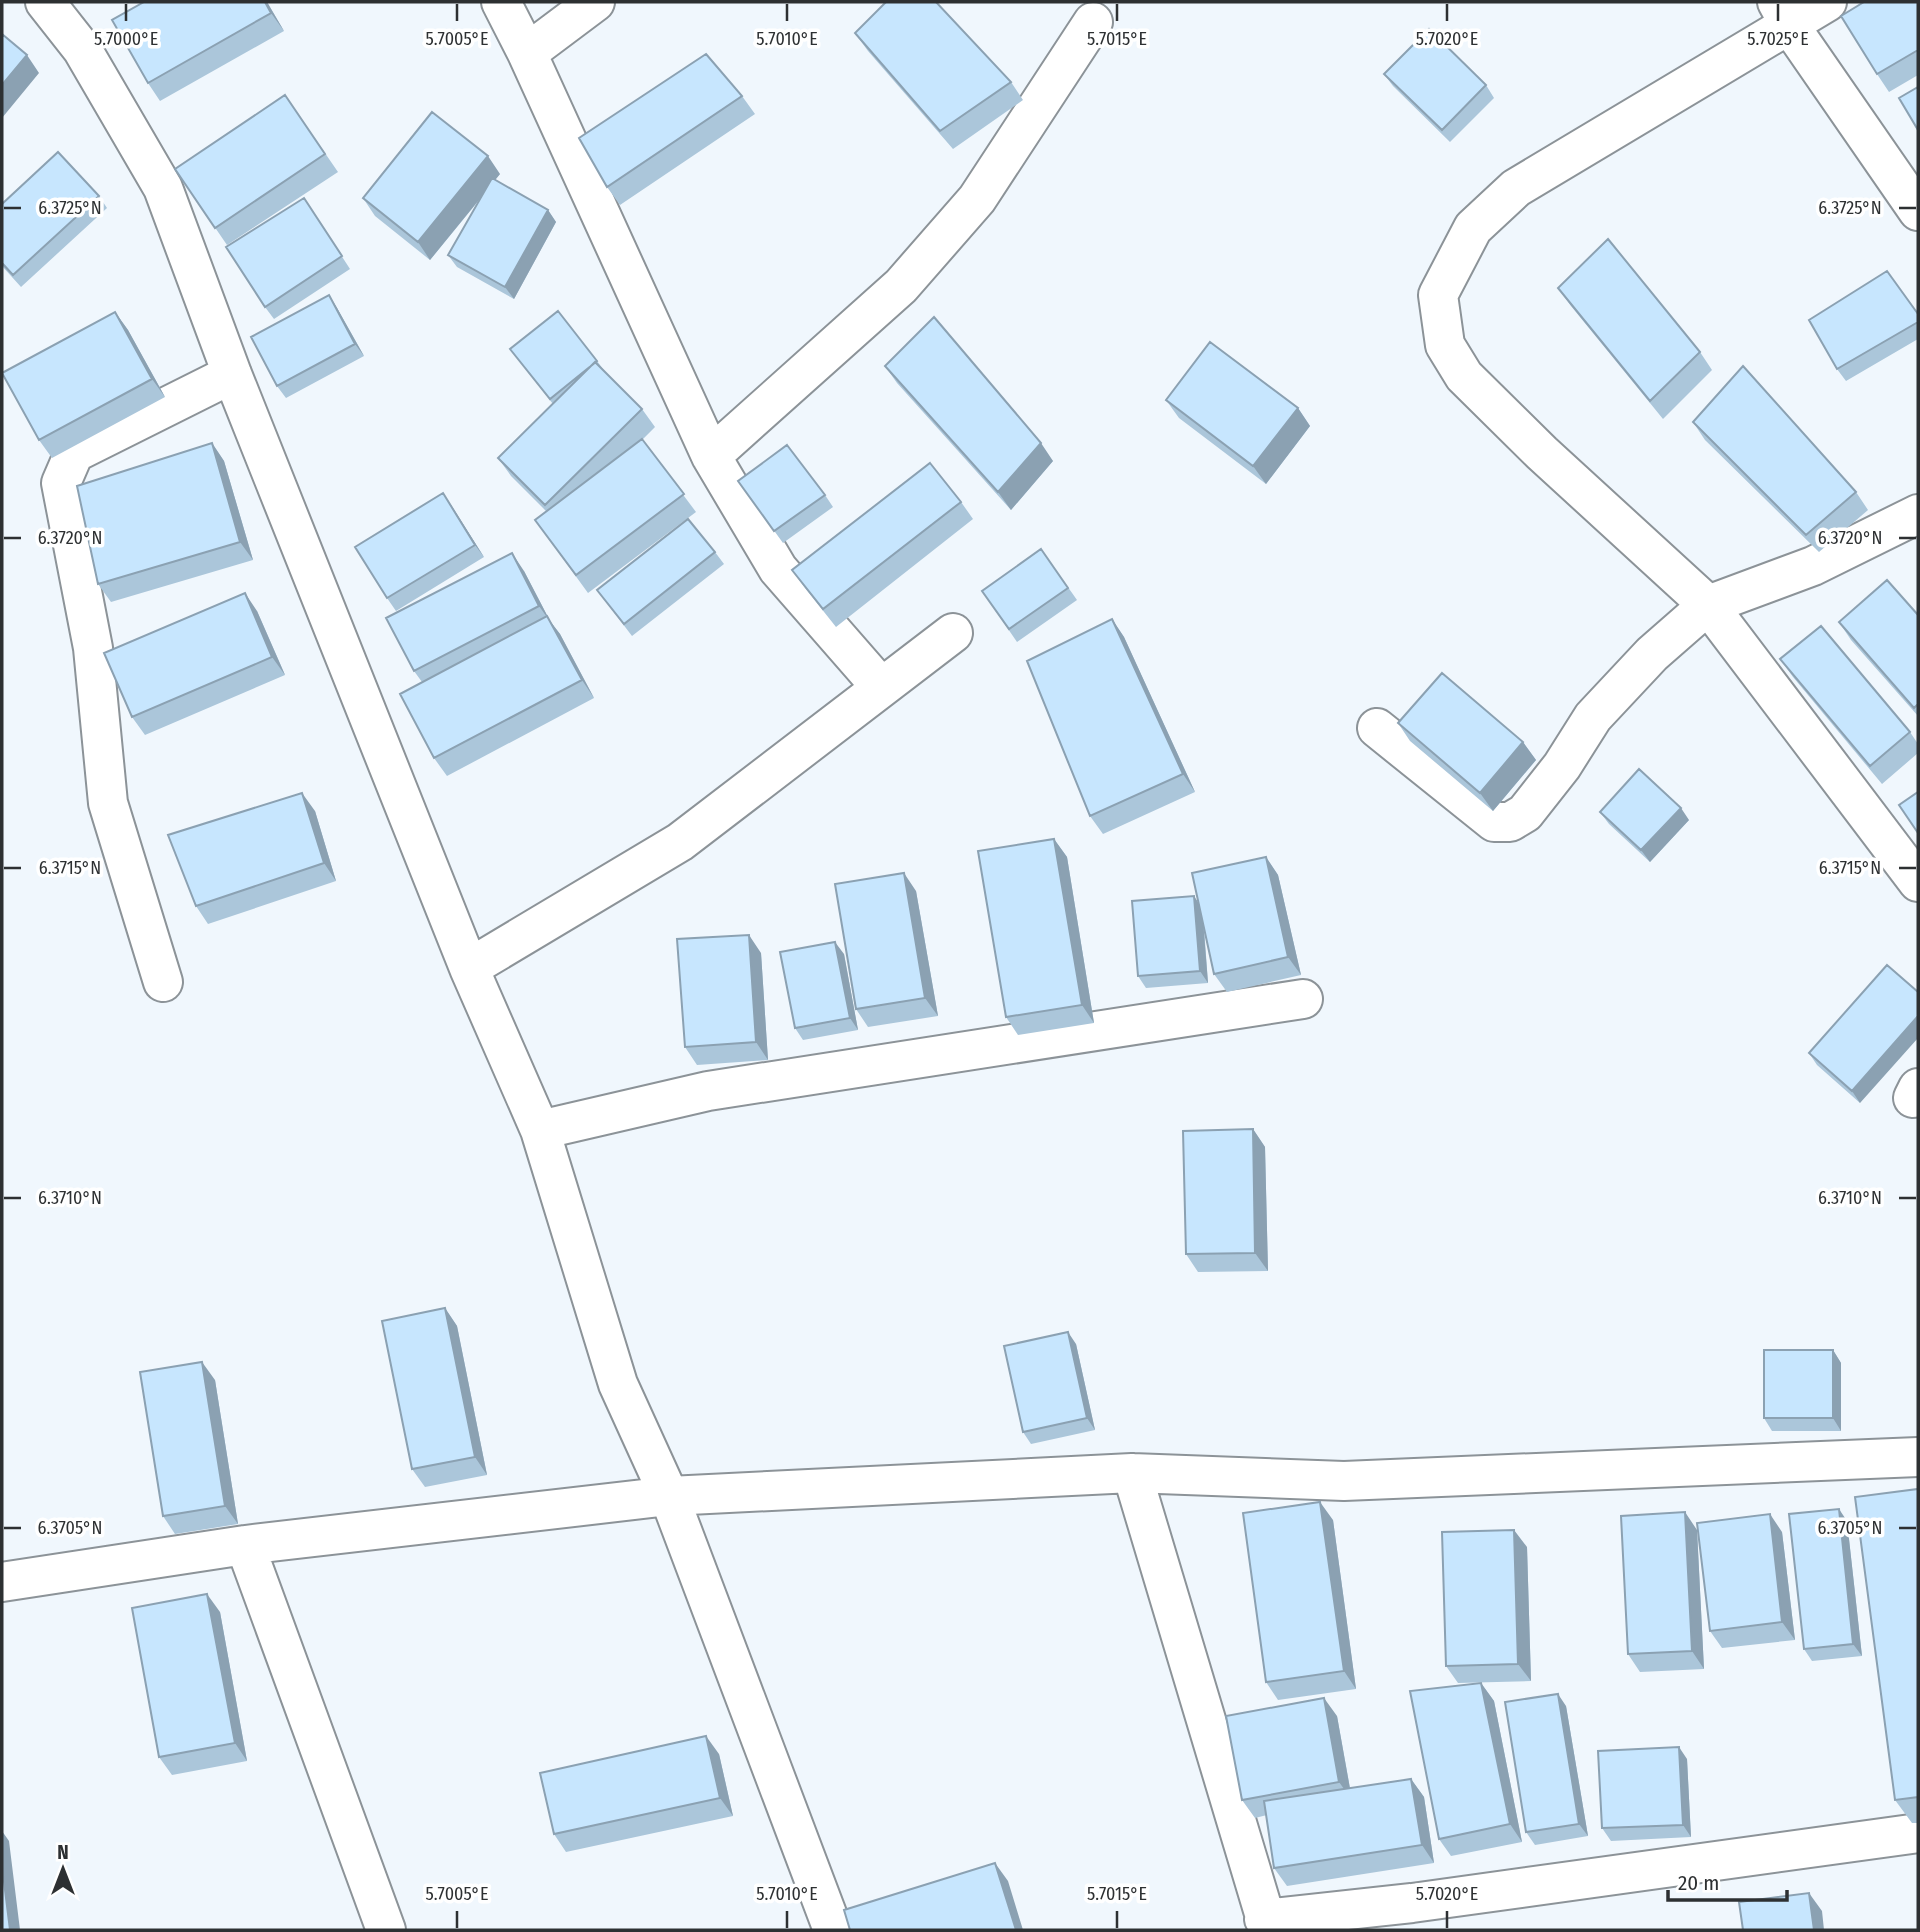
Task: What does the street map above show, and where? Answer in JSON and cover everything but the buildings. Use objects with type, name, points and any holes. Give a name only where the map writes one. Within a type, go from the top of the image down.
[{"type":"street","points":[[45,2],[82,49],[163,188],[232,374],[469,968],[540,1130],[618,1384],[669,1496],[833,1930]]},
{"type":"street","points":[[501,2],[527,53],[711,456],[778,569],[881,687]]},
{"type":"street","points":[[527,53],[595,2]]},
{"type":"street","points":[[1826,2],[1783,14],[1516,188],[1473,228],[1438,295],[1445,345],[1464,376],[1542,453],[1708,605],[1918,882]]},
{"type":"street","points":[[1783,14],[1918,211]]},
{"type":"street","points":[[711,456],[901,286],[976,199],[1093,22]]},
{"type":"street","points":[[163,982],[108,803],[93,648],[61,482],[74,453],[232,374]]},
{"type":"street","points":[[1377,728],[1494,822],[1510,822],[1525,813],[1610,699],[1652,653],[1708,605],[1813,566],[1918,514]]},
{"type":"street","points":[[469,968],[680,842],[953,633]]},
{"type":"street","points":[[540,1130],[708,1091],[1303,999]]},
{"type":"street","points":[[2,1582],[245,1545],[669,1496],[1132,1473],[1345,1481],[1918,1457]]},
{"type":"street","points":[[1132,1473],[1266,1924],[1918,1833]]},
{"type":"street","points":[[245,1545],[386,1930]]}]
